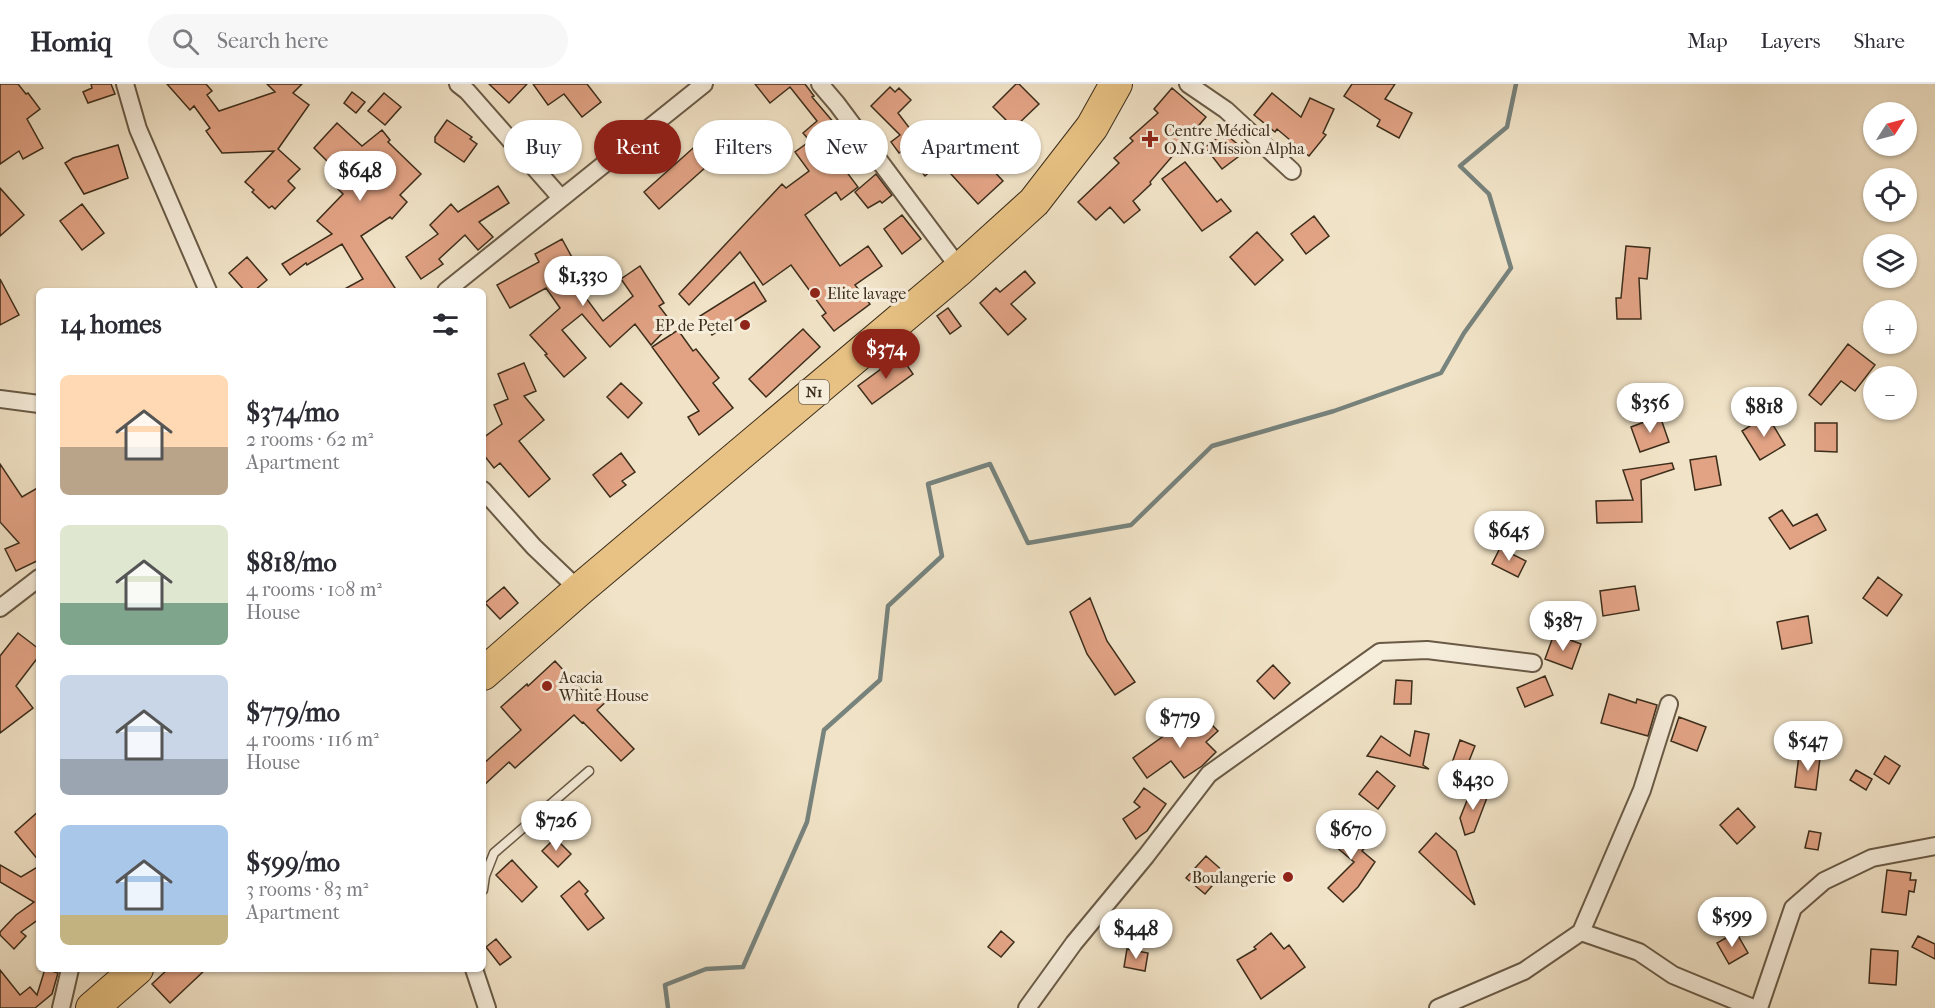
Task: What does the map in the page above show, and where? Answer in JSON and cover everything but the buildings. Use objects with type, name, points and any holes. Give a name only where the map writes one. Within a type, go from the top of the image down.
[{"type":"highway","name":"N1","points":[[486,671],[579,590],[960,269],[1034,202],[1092,127],[1116,84]]},
{"type":"highway","points":[[92,1008],[134,972]]},
{"type":"street","points":[[125,84],[138,129],[207,288]]},
{"type":"street","points":[[450,288],[704,84]]},
{"type":"street","points":[[820,84],[960,269]]},
{"type":"street","points":[[1188,84],[1226,110],[1292,171]]},
{"type":"street","points":[[465,86],[561,198]]},
{"type":"street","points":[[0,399],[36,404]]},
{"type":"street","points":[[486,493],[534,547],[579,590]]},
{"type":"street","points":[[0,608],[36,580]]},
{"type":"street","points":[[1027,1008],[1074,943],[1146,856],[1209,774],[1380,652],[1427,650],[1533,663]]},
{"type":"street","points":[[1438,1008],[1524,971],[1581,932],[1642,790],[1669,704]]},
{"type":"street","points":[[1759,1008],[1793,908],[1824,881],[1872,858],[1935,846]]},
{"type":"street","points":[[1581,932],[1639,952],[1672,975],[1753,1008]]},
{"type":"street","points":[[62,1008],[69,972]]},
{"type":"street","points":[[475,972],[487,1008]]},
{"type":"lane","points":[[486,873],[494,853],[589,771]]},
{"type":"waterway","points":[[668,1008],[665,985],[706,969],[743,967],[807,822],[824,730],[880,680],[888,606],[942,556],[928,484],[990,464],[1028,543],[1131,525],[1212,446],[1334,411],[1441,373],[1464,333],[1511,268],[1489,194],[1460,166],[1507,127],[1516,84]]},
{"type":"place","name":"Centre Médical O.N.G Mission Alpha","points":[[1150,139]]},
{"type":"place","name":"Elite lavage","points":[[815,293]]},
{"type":"place","name":"EP de Petel","points":[[745,325]]},
{"type":"place","name":"Acacia White House","points":[[547,686]]},
{"type":"place","name":"Boulangerie","points":[[1288,877]]}]
